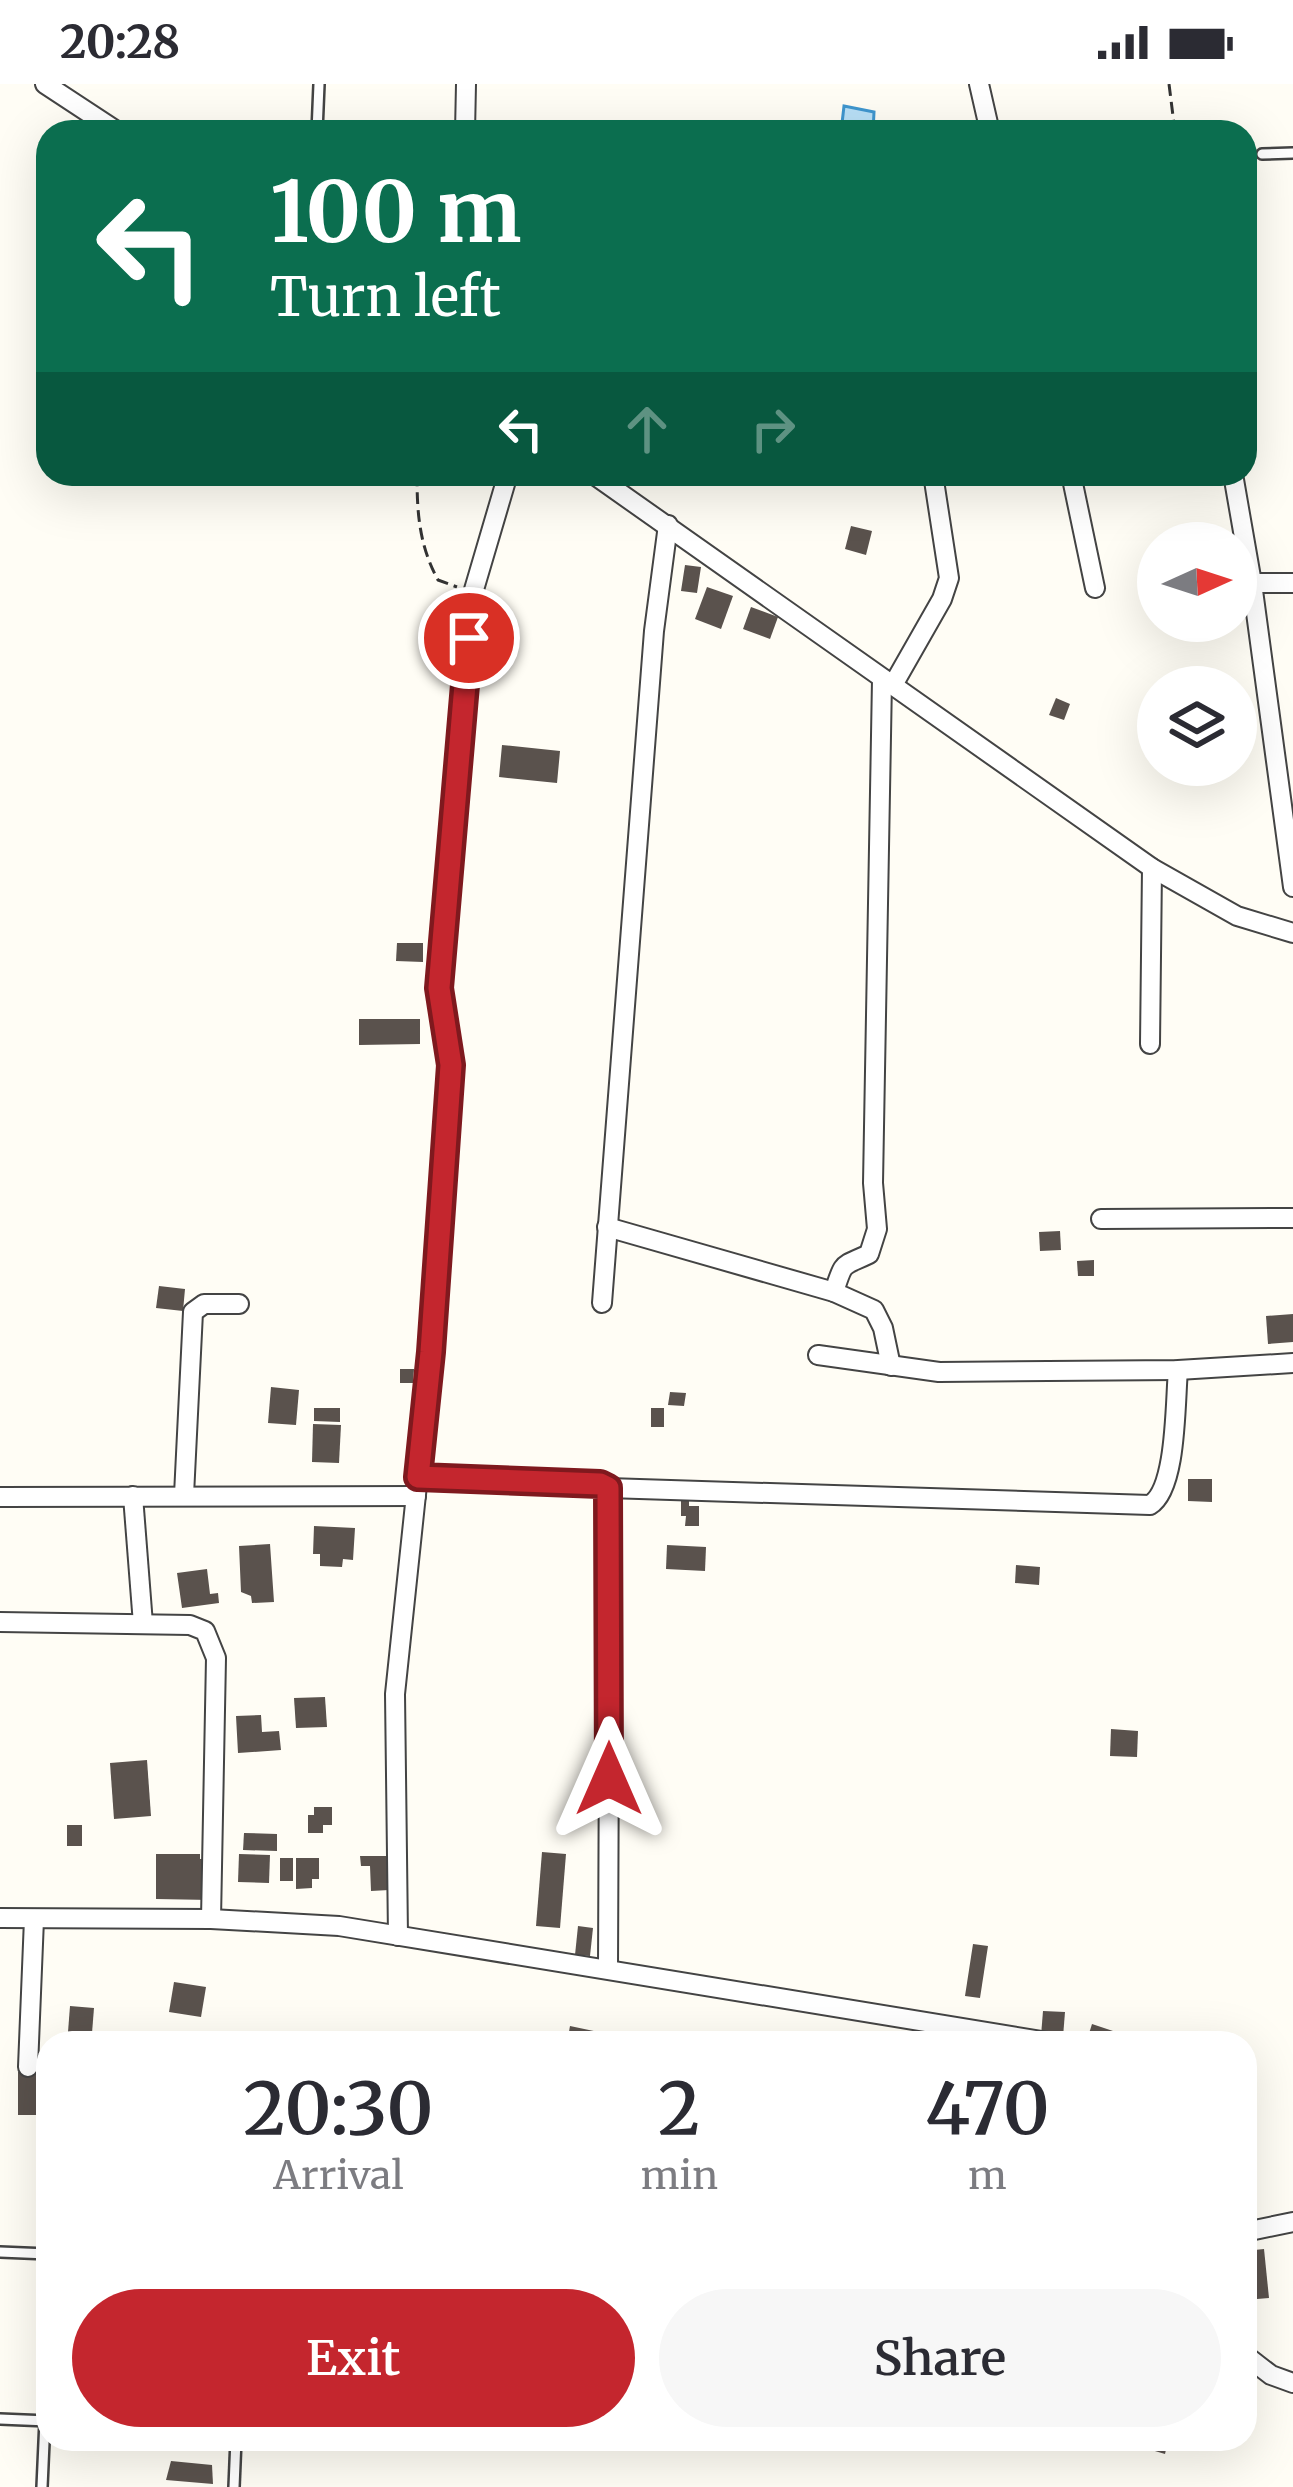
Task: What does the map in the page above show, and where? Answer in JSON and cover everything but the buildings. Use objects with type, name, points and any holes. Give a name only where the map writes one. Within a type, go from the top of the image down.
[{"type":"street","points":[[45,84],[100,120]]},
{"type":"street","points":[[465,120],[466,84]]},
{"type":"street","points":[[980,84],[988,120]]},
{"type":"street","points":[[398,1936],[395,1694],[431,1352],[451,1065],[439,988],[473,593],[504,486]]},
{"type":"street","points":[[611,486],[1152,868],[1237,916],[1293,933]]},
{"type":"street","points":[[834,1292],[842,1266],[849,1258],[869,1254],[877,1229],[873,1183],[887,682],[942,599],[949,578],[935,486]]},
{"type":"street","points":[[1074,486],[1095,588]]},
{"type":"street","points":[[1235,486],[1241,522]]},
{"type":"street","points":[[602,1303],[654,631],[668,525]]},
{"type":"street","points":[[1257,583],[1293,584]]},
{"type":"street","points":[[1257,620],[1293,887]]},
{"type":"street","points":[[1150,1044],[1152,868]]},
{"type":"street","points":[[1101,1219],[1293,1218]]},
{"type":"street","points":[[608,1227],[834,1292],[874,1310],[891,1366]]},
{"type":"street","points":[[184,1495],[194,1312],[204,1304],[239,1304]]},
{"type":"street","points":[[818,1355],[939,1372],[1178,1370],[1293,1363]]},
{"type":"street","points":[[0,1497],[600,1484],[608,1488],[1150,1505],[1162,1495],[1168,1474],[1178,1370]]},
{"type":"street","points":[[608,1488],[608,1969]]},
{"type":"street","points":[[133,1496],[143,1624]]},
{"type":"street","points":[[0,1622],[190,1625],[205,1631],[216,1658],[211,1919]]},
{"type":"street","points":[[0,1918],[211,1919],[339,1926],[982,2031]]},
{"type":"street","points":[[28,2067],[34,1919]]},
{"type":"street","points":[[1257,2230],[1293,2222]]},
{"type":"street","points":[[1257,2364],[1293,2383]]},
{"type":"lane","points":[[318,120],[319,84]]},
{"type":"lane","points":[[1262,154],[1293,153]]},
{"type":"lane","points":[[0,2252],[36,2254]]},
{"type":"lane","points":[[0,2419],[36,2420]]},
{"type":"lane","points":[[42,2487],[44,2451]]},
{"type":"lane","points":[[234,2487],[236,2451]]},
{"type":"path","points":[[1168,84],[1173,120]]},
{"type":"path","points":[[417,486],[418,522],[427,560],[438,580],[473,593]]},
{"type":"water","points":[[844,106],[874,112],[874,120],[842,120]]},
{"type":"route","points":[[469,638],[439,988],[451,1065],[418,1477],[608,1488],[609,1779]]}]
